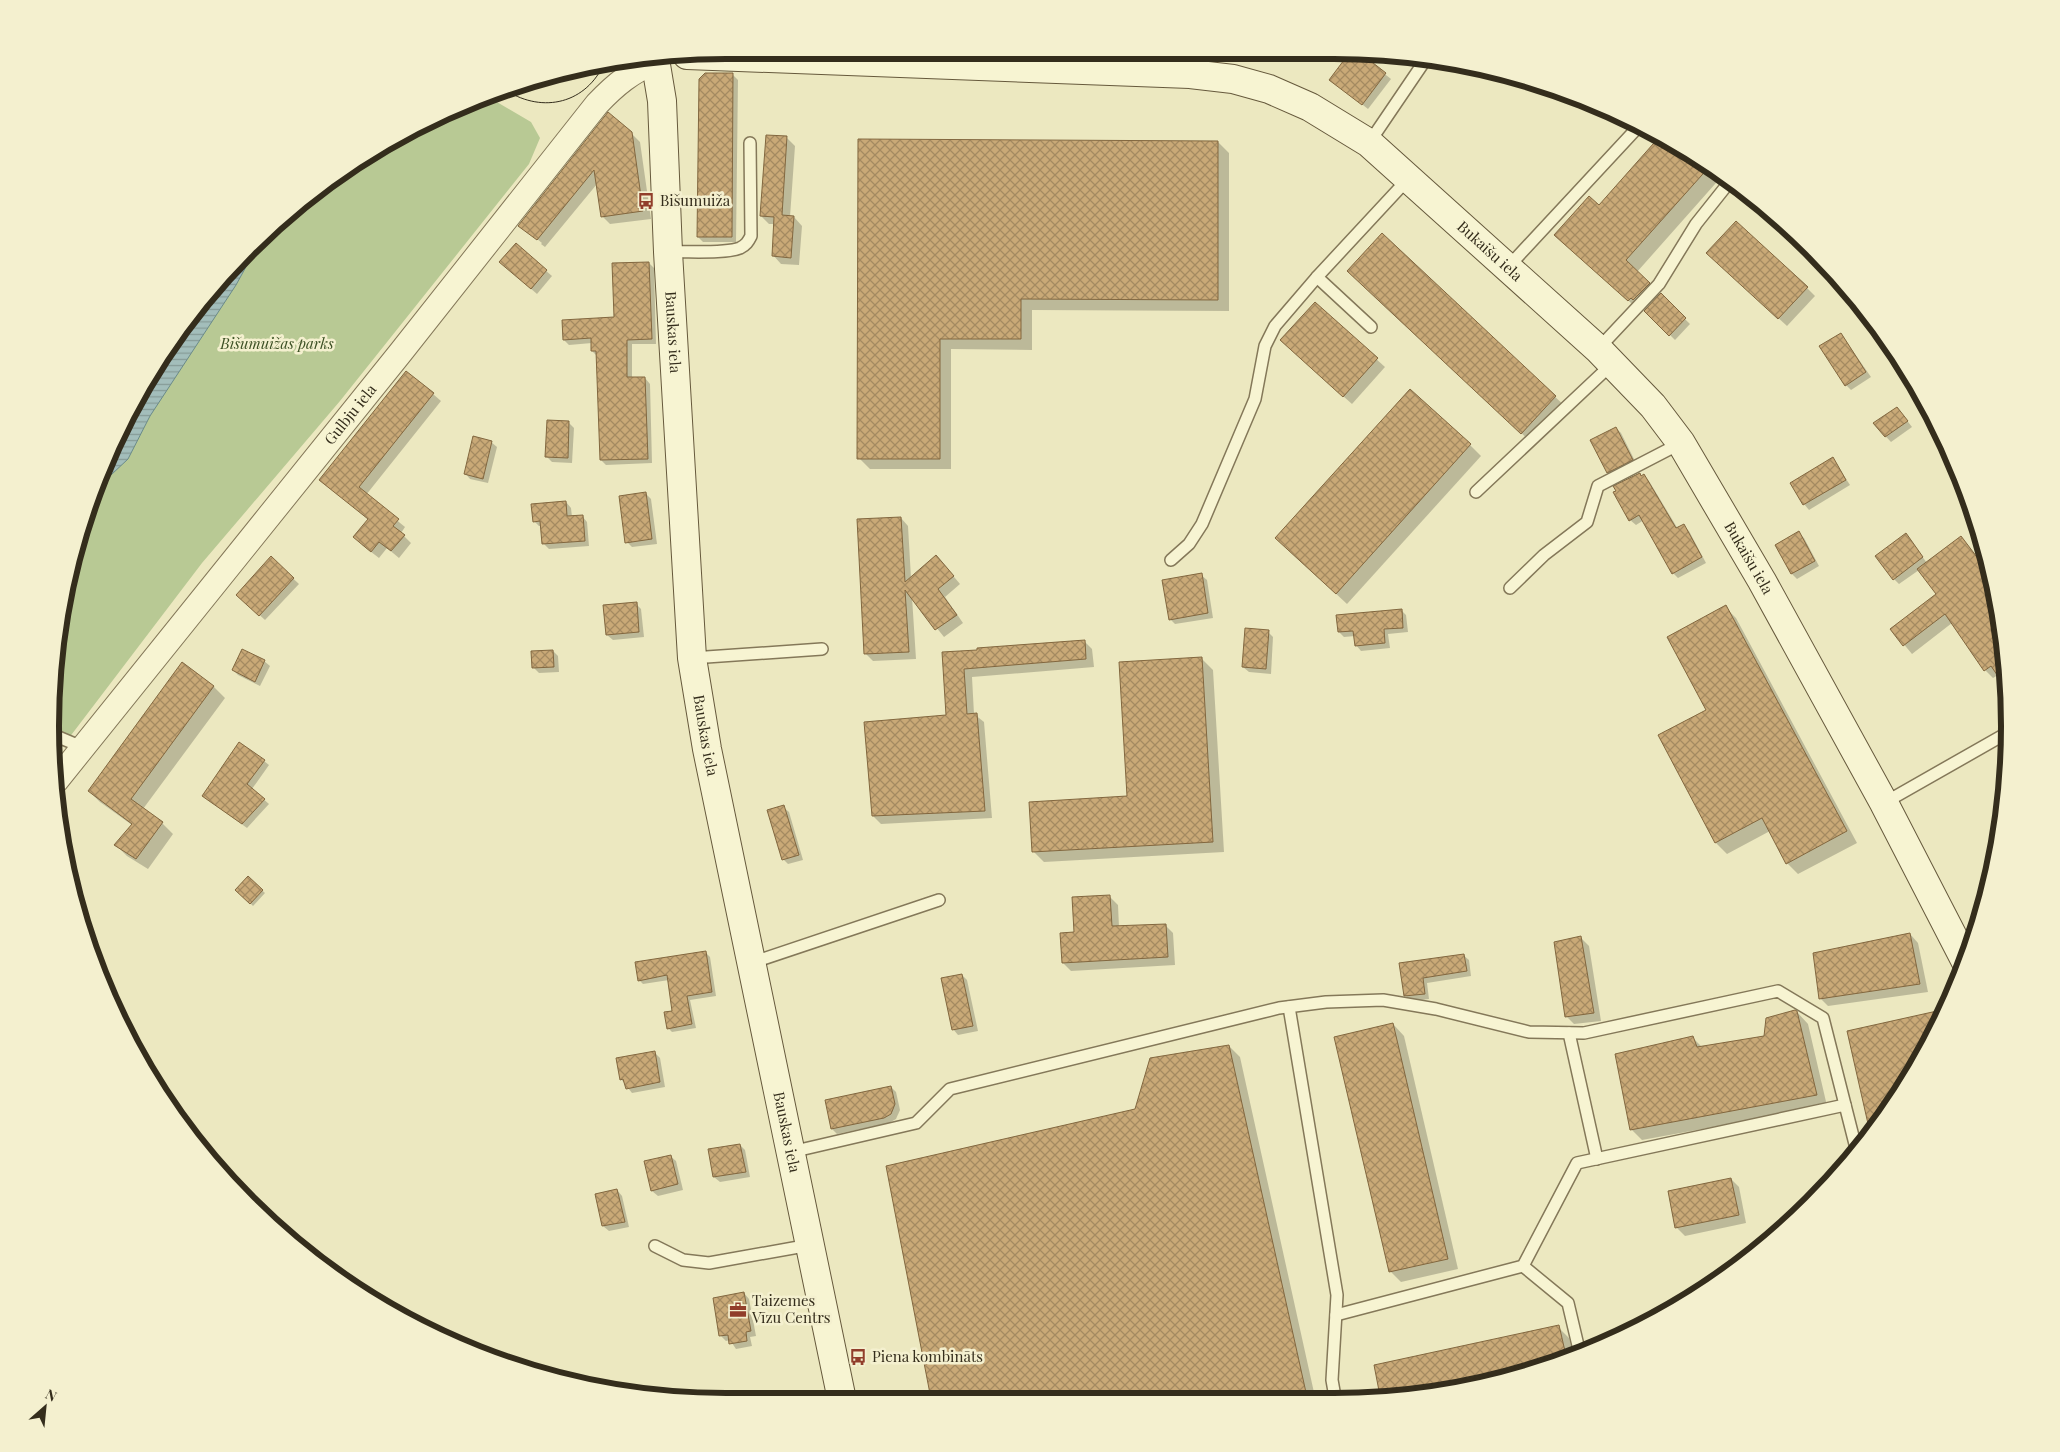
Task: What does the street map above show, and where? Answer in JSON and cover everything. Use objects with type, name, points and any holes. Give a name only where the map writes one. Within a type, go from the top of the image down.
[{"type":"street","name":"Bukaišu iela","points":[[793,59],[1190,74],[1232,79],[1270,89],[1310,107],[1369,143],[1605,356],[1653,406],[1681,444],[1762,581],[1884,802],[1961,952]]},
{"type":"street","name":"Bauskas iela","points":[[660,62],[668,252],[692,658],[707,749],[841,1393]]},
{"type":"street","name":"Gulbju iela","points":[[60,775],[390,367],[597,104],[623,79],[640,68],[653,63]]},
{"type":"lane","points":[[1369,143],[1422,64]]},
{"type":"lane","points":[[1508,267],[1635,131]]},
{"type":"lane","points":[[668,252],[725,250],[739,248],[747,244],[751,236],[750,143]]},
{"type":"lane","points":[[1171,560],[1189,544],[1202,524],[1255,399],[1265,346],[1275,326],[1317,277],[1410,178]]},
{"type":"lane","points":[[1476,492],[1605,356],[1659,284],[1696,224],[1726,186]]},
{"type":"lane","points":[[1317,277],[1371,327]]},
{"type":"lane","points":[[1510,588],[1544,555],[1587,522],[1598,486],[1681,444]]},
{"type":"lane","points":[[692,658],[822,649]]},
{"type":"lane","points":[[1884,802],[2001,736]]},
{"type":"lane","points":[[59,738],[82,748]]},
{"type":"lane","points":[[751,963],[939,900]]},
{"type":"lane","points":[[790,1152],[916,1123],[950,1089],[1289,1007],[1326,1002],[1383,1000],[1436,1009],[1530,1032],[1584,1034],[1778,991],[1823,1018],[1855,1143]]},
{"type":"lane","points":[[1289,1007],[1337,1295],[1332,1380],[1334,1393]]},
{"type":"lane","points":[[1568,1033],[1597,1159]]},
{"type":"lane","points":[[1336,1315],[1523,1266],[1577,1163],[1845,1105]]},
{"type":"lane","points":[[654,1246],[683,1260],[710,1263],[810,1245]]},
{"type":"lane","points":[[1523,1266],[1568,1303],[1578,1346]]},
{"type":"green space","name":"Bišumuižas parks","points":[[495,101],[531,122],[540,138],[529,164],[340,401],[202,563],[60,750],[60,682],[64,639],[81,553],[94,512],[128,431],[148,392],[171,355],[197,320],[224,286],[286,224],[355,171],[392,148],[431,128]]},
{"type":"water","points":[[252,256],[236,285],[150,416],[128,459],[107,479],[148,392],[171,355],[224,286]]},
{"type":"building","points":[[1345,59],[1369,60],[1386,73],[1362,105],[1329,80]]},
{"type":"building","points":[[705,73],[733,73],[732,237],[697,237],[699,79]]},
{"type":"building","points":[[608,112],[632,132],[643,211],[601,217],[594,170],[537,240],[518,226]]},
{"type":"building","points":[[766,135],[787,136],[782,215],[794,216],[791,258],[772,256],[774,217],[760,216]]},
{"type":"building","points":[[858,139],[1218,141],[1218,300],[1021,299],[1021,339],[940,339],[940,459],[857,459]]},
{"type":"building","points":[[1655,141],[1705,171],[1626,260],[1650,283],[1633,300],[1631,298],[1628,301],[1554,235],[1589,196],[1599,205]]},
{"type":"building","points":[[1736,221],[1808,287],[1778,319],[1706,253]]},
{"type":"building","points":[[1382,233],[1556,396],[1521,434],[1347,271]]},
{"type":"building","points":[[516,243],[547,270],[531,289],[499,262]]},
{"type":"building","points":[[649,262],[652,339],[627,340],[627,377],[645,377],[648,459],[600,460],[596,351],[591,351],[591,338],[563,340],[562,320],[614,317],[612,263]]},
{"type":"building","points":[[1661,293],[1686,318],[1669,336],[1644,311]]},
{"type":"building","points":[[1315,302],[1378,358],[1343,397],[1280,340]]},
{"type":"building","points":[[1841,333],[1866,372],[1845,386],[1819,346]]},
{"type":"building","points":[[406,371],[434,393],[359,487],[399,519],[393,526],[405,535],[391,551],[379,542],[371,552],[353,537],[368,519],[319,480]]},
{"type":"building","points":[[1410,389],[1471,444],[1336,594],[1275,538]]},
{"type":"building","points":[[1897,407],[1908,421],[1885,437],[1873,423]]},
{"type":"building","points":[[547,420],[569,421],[568,458],[545,457]]},
{"type":"building","points":[[1616,427],[1633,460],[1607,473],[1590,440]]},
{"type":"building","points":[[473,436],[492,441],[483,479],[464,474]]},
{"type":"building","points":[[1833,457],[1846,480],[1803,505],[1790,483]]},
{"type":"building","points":[[1640,473],[1641,476],[1644,474],[1676,528],[1684,524],[1702,557],[1672,574],[1639,515],[1629,521],[1613,492],[1616,491],[1613,486]]},
{"type":"building","points":[[646,492],[652,539],[625,543],[619,496]]},
{"type":"building","points":[[566,501],[567,516],[583,515],[585,541],[542,544],[540,521],[533,522],[531,504]]},
{"type":"building","points":[[901,517],[905,582],[936,555],[954,576],[938,589],[957,615],[935,630],[905,590],[909,652],[864,654],[857,519]]},
{"type":"building","points":[[1799,531],[1815,561],[1791,574],[1775,545]]},
{"type":"building","points":[[1906,533],[1923,557],[1893,580],[1875,556]]},
{"type":"building","points":[[1961,536],[1981,562],[1996,639],[2000,679],[1991,666],[1984,671],[1945,614],[1903,646],[1890,629],[1936,594],[1917,569]]},
{"type":"building","points":[[271,556],[294,578],[259,616],[236,595]]},
{"type":"building","points":[[1202,573],[1208,613],[1169,620],[1162,580]]},
{"type":"building","points":[[637,602],[639,632],[606,635],[603,605]]},
{"type":"building","points":[[1726,605],[1847,831],[1786,864],[1762,818],[1715,843],[1658,735],[1706,710],[1667,637]]},
{"type":"building","points":[[1402,609],[1403,628],[1384,629],[1385,643],[1355,646],[1353,631],[1338,632],[1336,615]]},
{"type":"building","points":[[1245,628],[1269,630],[1266,669],[1242,667]]},
{"type":"building","points":[[1085,640],[1086,659],[964,669],[967,714],[977,713],[985,811],[872,816],[864,722],[946,715],[942,652]]},
{"type":"building","points":[[242,649],[265,660],[255,682],[232,670]]},
{"type":"building","points":[[553,650],[554,667],[532,668],[531,651]]},
{"type":"building","points":[[1202,657],[1213,842],[1032,852],[1029,802],[1127,796],[1119,662]]},
{"type":"building","points":[[182,662],[214,686],[131,799],[163,822],[136,859],[114,845],[132,824],[88,791]]},
{"type":"building","points":[[239,742],[265,760],[247,784],[265,799],[242,824],[202,796]]},
{"type":"building","points":[[784,805],[799,855],[782,860],[767,810]]},
{"type":"building","points":[[248,876],[263,890],[250,904],[235,890]]},
{"type":"building","points":[[1110,895],[1112,926],[1166,924],[1168,957],[1062,963],[1060,933],[1074,932],[1072,897]]},
{"type":"building","points":[[1910,933],[1920,984],[1819,999],[1813,953]]},
{"type":"building","points":[[1581,936],[1594,1013],[1565,1017],[1554,942]]},
{"type":"building","points":[[706,951],[712,992],[687,996],[692,1024],[667,1029],[664,1012],[672,1011],[667,975],[638,981],[635,962]]},
{"type":"building","points":[[1464,954],[1467,971],[1423,978],[1425,994],[1404,996],[1399,963]]},
{"type":"building","points":[[962,974],[973,1026],[952,1030],[941,978]]},
{"type":"building","points":[[1797,1011],[1817,1095],[1630,1130],[1615,1054],[1693,1036],[1697,1047],[1764,1036],[1766,1018]]},
{"type":"building","points":[[1936,1011],[1912,1060],[1889,1097],[1868,1125],[1847,1031]]},
{"type":"building","points":[[1393,1023],[1448,1259],[1389,1272],[1334,1037]]},
{"type":"building","points":[[1229,1045],[1306,1393],[930,1393],[886,1166],[1135,1109],[1150,1058]]},
{"type":"building","points":[[655,1051],[660,1082],[626,1089],[623,1079],[620,1080],[616,1058]]},
{"type":"building","points":[[891,1086],[895,1104],[891,1114],[884,1118],[831,1129],[825,1100]]},
{"type":"building","points":[[740,1144],[746,1172],[713,1177],[708,1149]]},
{"type":"building","points":[[671,1155],[678,1184],[651,1191],[644,1161]]},
{"type":"building","points":[[1731,1178],[1739,1215],[1675,1228],[1668,1191]]},
{"type":"building","points":[[617,1189],[625,1222],[602,1226],[595,1194]]},
{"type":"building","points":[[744,1292],[751,1331],[746,1332],[747,1341],[729,1344],[728,1335],[719,1336],[713,1298]]},
{"type":"building","points":[[1559,1325],[1565,1351],[1507,1371],[1421,1388],[1379,1392],[1374,1365]]},
{"type":"tram line","points":[[512,94],[531,101],[545,103],[559,101],[572,97],[584,90],[599,71]]},
{"type":"place","name":"Bišumuiža","points":[[646,201]]},
{"type":"place","name":"Taizemes Vīzu Centrs","points":[[738,1310]]},
{"type":"place","name":"Piena kombināts","points":[[858,1357]]}]
